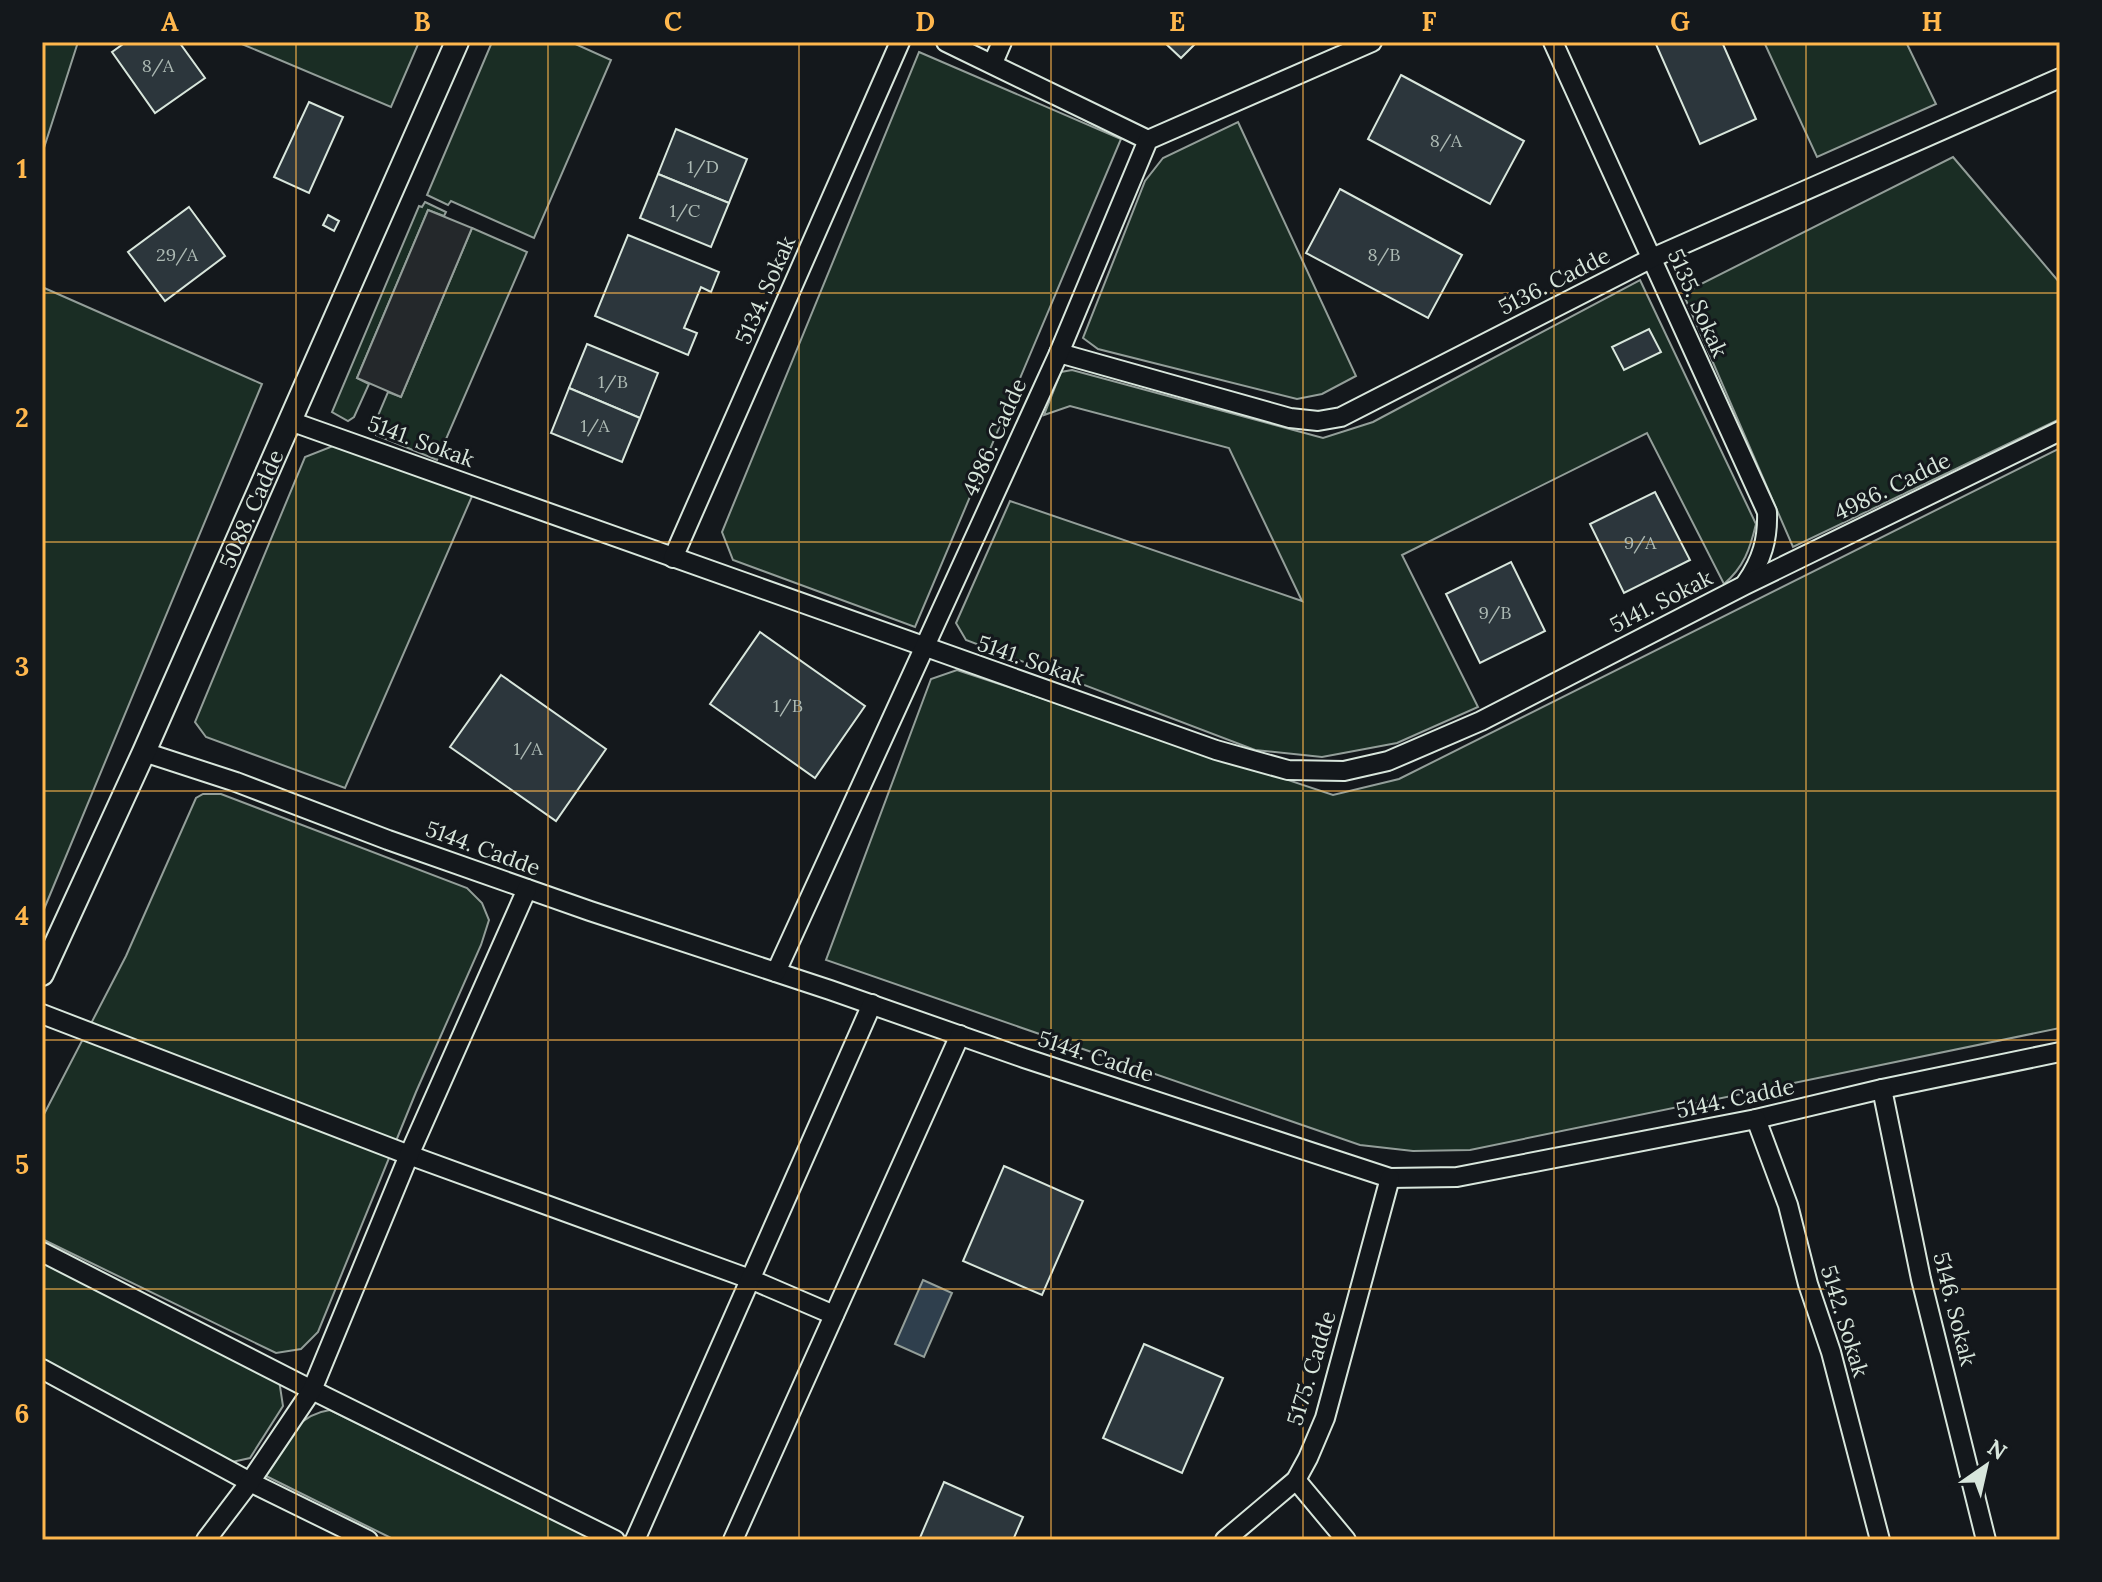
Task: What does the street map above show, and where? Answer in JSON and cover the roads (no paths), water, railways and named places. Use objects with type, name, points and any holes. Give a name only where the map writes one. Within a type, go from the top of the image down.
[{"type":"street","name":"5088. Cadde","points":[[42,974],[144,752],[457,42]]},
{"type":"street","name":"5134. Sokak","points":[[673,558],[900,42]]},
{"type":"street","points":[[946,42],[1148,140],[1372,42]]},
{"type":"street","points":[[993,63],[1002,42]]},
{"type":"street","name":"5135. Sokak","points":[[1553,42],[1767,512],[1768,532],[1764,548],[1757,567],[1745,585]]},
{"type":"street","name":"5136. Cadde","points":[[1059,353],[1290,418],[1318,421],[1341,417],[1652,258],[2060,78]]},
{"type":"street","name":"4986. Cadde","points":[[776,972],[1059,353],[1148,140]]},
{"type":"street","name":"5141. Sokak","points":[[290,421],[925,649],[1216,750],[1288,770],[1344,771],[1388,761],[1481,721],[1745,585]]},
{"type":"street","name":"4986. Cadde","points":[[1745,585],[2060,431]]},
{"type":"street","name":"5144. Cadde","points":[[144,752],[236,782],[527,889],[1390,1178],[1457,1177],[1756,1119],[2060,1052]]},
{"type":"street","points":[[206,1540],[250,1482],[312,1390],[409,1155],[527,889]]},
{"type":"street","points":[[635,1540],[872,1004]]},
{"type":"street","points":[[42,1014],[409,1155],[750,1279],[834,1315]]},
{"type":"street","points":[[733,1540],[960,1035]]},
{"type":"street","name":"5146. Sokak","points":[[1882,1089],[1921,1279],[1986,1540]]},
{"type":"street","name":"5142. Sokak","points":[[1756,1119],[1788,1205],[1808,1284],[1831,1352],[1880,1540]]},
{"type":"street","name":"5175. Cadde","points":[[1225,1540],[1296,1480],[1325,1418],[1390,1178]]},
{"type":"street","points":[[42,1252],[615,1540]]},
{"type":"street","points":[[42,1369],[250,1482],[368,1540]]},
{"type":"street","points":[[1296,1480],[1346,1540]]},
{"type":"water","points":[[923,1280],[952,1293],[924,1357],[895,1344]]}]
